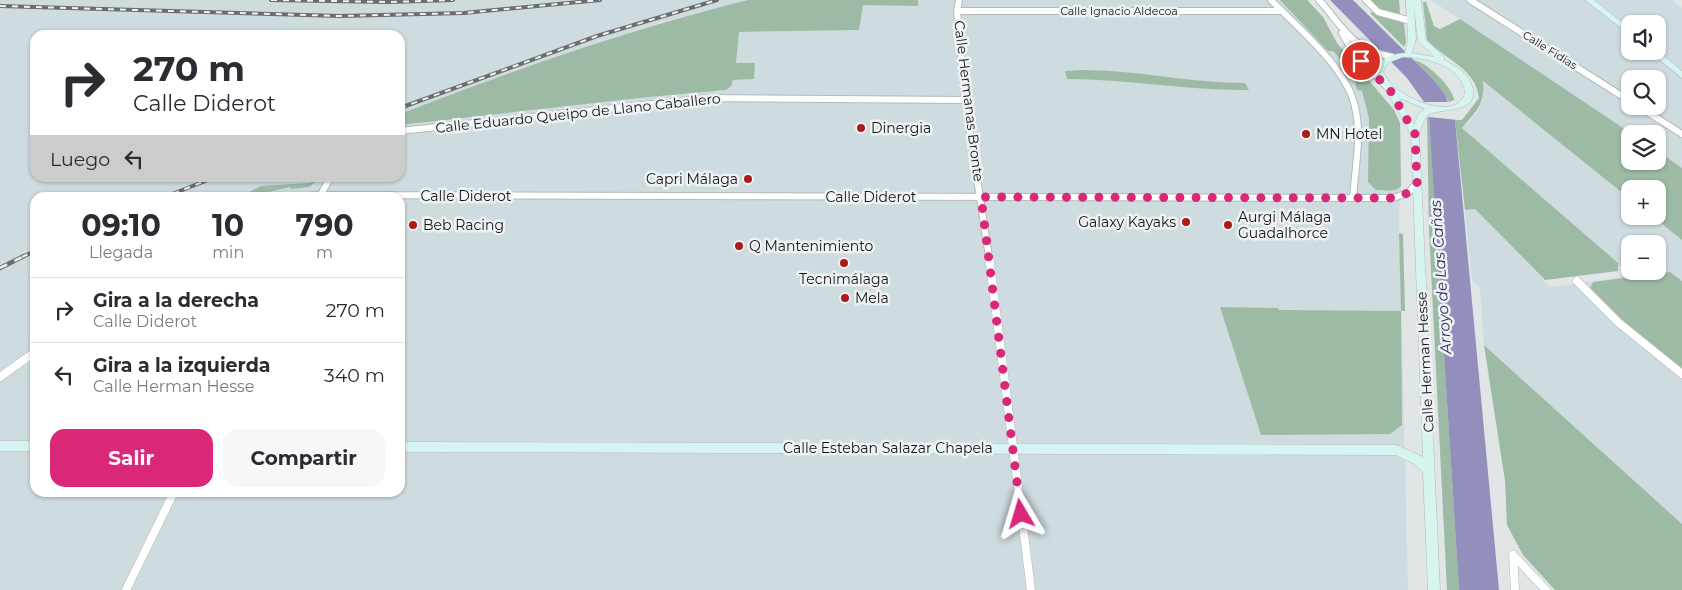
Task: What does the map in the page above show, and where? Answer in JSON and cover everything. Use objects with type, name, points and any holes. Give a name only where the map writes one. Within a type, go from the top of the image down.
[{"type":"main road","points":[[1410,0],[1412,40],[1410,54]]},
{"type":"main road","points":[[1417,0],[1422,41],[1451,67],[1464,79],[1468,88],[1466,100],[1458,106],[1428,109],[1409,102],[1388,89],[1379,72],[1380,66],[1387,57],[1410,54],[1429,58],[1451,67]]},
{"type":"main road","points":[[1589,0],[1621,26]]},
{"type":"main road","points":[[1664,60],[1682,75]]},
{"type":"main road","name":"Calle Herman Hesse","points":[[1388,89],[1415,134]]},
{"type":"main road","name":"Calle Herman Hesse","points":[[1428,109],[1422,115],[1415,134],[1434,590]]},
{"type":"main road","points":[[0,446],[30,446]]},
{"type":"main road","name":"Calle Esteban Salazar Chapela","points":[[405,447],[1397,450],[1418,460],[1430,471]]},
{"type":"street","name":"Calle Hermanas Bronte","points":[[959,0],[957,11],[965,100],[981,197],[1031,590]]},
{"type":"street","points":[[1271,0],[1337,72],[1352,95],[1356,118],[1353,198]]},
{"type":"street","name":"Calle Herman Hesse","points":[[1319,0],[1340,29],[1351,49],[1388,89]]},
{"type":"street","points":[[1366,0],[1378,12],[1411,21]]},
{"type":"street","name":"Calle Fidias","points":[[1470,0],[1621,95]]},
{"type":"street","name":"Calle Ignacio Aldecoa","points":[[957,11],[1282,11]]},
{"type":"street","name":"Calle Herman Hesse","points":[[1340,29],[1364,50],[1387,57]]},
{"type":"street","name":"Calle Eduardo Queipo de Llano Caballero","points":[[405,130],[708,98],[965,100]]},
{"type":"street","points":[[1652,115],[1682,134]]},
{"type":"street","name":"Calle Diderot","points":[[405,196],[1393,198],[1408,193],[1417,183]]},
{"type":"street","points":[[1577,281],[1619,322],[1682,374]]},
{"type":"street","points":[[0,376],[30,355]]},
{"type":"street","points":[[126,590],[172,497]]},
{"type":"street","points":[[1515,590],[1513,555],[1546,590]]},
{"type":"shaded area","points":[[0,0],[748,0],[658,23],[405,112],[405,30],[30,30],[30,182],[405,182],[405,124],[726,90],[733,80],[754,79],[736,63],[739,32],[859,30],[863,0],[1307,0],[1323,17],[1337,43],[1394,110],[1400,123],[1401,186],[1399,214],[1408,590],[0,590]]},
{"type":"shaded area","points":[[1431,0],[1672,0],[1682,8],[1682,168],[1666,157],[1666,125],[1621,125],[1621,127]]},
{"type":"shaded area","points":[[1482,81],[1621,192],[1621,225],[1663,225],[1682,240],[1682,524],[1484,345],[1480,288],[1472,280],[1465,210],[1475,209],[1550,287],[1621,277],[1621,280],[1666,280],[1666,235],[1621,235],[1621,267],[1462,128],[1477,113],[1483,99]]},
{"type":"green space","points":[[748,0],[918,0],[918,6],[863,5],[859,30],[739,32],[736,63],[755,63],[754,79],[733,80],[731,86],[726,90],[405,124],[405,112],[572,51],[704,11]]},
{"type":"green space","points":[[1280,0],[1307,0],[1323,17],[1337,43],[1394,110],[1400,123],[1401,186],[1396,190],[1376,190],[1368,182],[1369,118],[1362,91],[1357,90],[1354,78],[1358,77],[1333,51],[1328,51]]},
{"type":"green space","points":[[1371,0],[1399,0],[1400,14],[1381,10]]},
{"type":"green space","points":[[1423,2],[1426,2],[1434,26],[1440,29],[1460,19],[1621,127],[1621,170],[1666,170],[1666,157],[1682,168],[1682,240],[1663,225],[1666,225],[1666,180],[1621,180],[1621,192],[1483,81],[1481,102],[1462,128],[1618,263],[1618,271],[1545,280],[1475,209],[1465,210],[1455,120],[1462,120],[1479,98],[1477,88],[1466,72],[1427,40]]},
{"type":"green space","points":[[1373,12],[1404,23],[1406,42],[1404,47],[1370,13]]},
{"type":"green space","points":[[1414,60],[1426,66],[1445,83],[1450,89],[1454,100],[1449,102],[1433,79]]},
{"type":"green space","points":[[1082,70],[1245,83],[1249,90],[1203,89],[1067,79],[1065,71]]},
{"type":"green space","points":[[1427,117],[1429,117],[1433,174],[1459,590],[1447,590],[1429,231]]},
{"type":"green space","points":[[315,182],[309,187],[291,189],[290,187],[269,192],[249,192],[261,186]]},
{"type":"green space","points":[[1399,233],[1403,234],[1405,311],[1401,311]]},
{"type":"green space","points":[[1670,272],[1682,281],[1682,370],[1622,322],[1590,289],[1593,282],[1621,278],[1621,280],[1666,280],[1666,273]]},
{"type":"green space","points":[[1220,307],[1278,308],[1279,310],[1401,311],[1402,425],[1390,434],[1261,435]]},
{"type":"green space","points":[[1484,345],[1682,524],[1682,590],[1555,590],[1523,555],[1507,525],[1505,481]]},
{"type":"water","name":"Arroyo de Las Cañas","points":[[1330,0],[1353,0],[1433,79],[1445,95],[1455,120],[1499,590],[1459,590],[1429,117],[1424,102],[1407,78]]},
{"type":"pier","points":[[1424,102],[1451,102],[1458,120],[1429,117]]},
{"type":"railway","points":[[271,0],[389,2],[453,0]]},
{"type":"railway","points":[[0,6],[340,16],[464,13],[600,0]]},
{"type":"railway","points":[[405,106],[597,36],[717,0]]},
{"type":"railway","points":[[177,192],[203,182]]},
{"type":"railway","points":[[22,257],[30,253]]},
{"type":"railway","points":[[0,268],[22,257]]},
{"type":"place","name":"Dinergia","points":[[861,128]]},
{"type":"place","name":"MN Hotel","points":[[1306,134]]},
{"type":"place","name":"Capri Málaga","points":[[748,179]]},
{"type":"place","name":"Galaxy Kayaks","points":[[1186,222]]},
{"type":"place","name":"Beb Racing","points":[[413,225]]},
{"type":"place","name":"Aurgi Málaga Guadalhorce","points":[[1228,225]]},
{"type":"place","name":"Q Mantenimiento","points":[[739,246]]},
{"type":"place","name":"Tecnimálaga","points":[[844,263]]},
{"type":"place","name":"Mela","points":[[845,298]]},
{"type":"route","points":[[1021,514],[981,197],[1393,198],[1408,193],[1417,183],[1415,134],[1390,90],[1361,61]]}]
